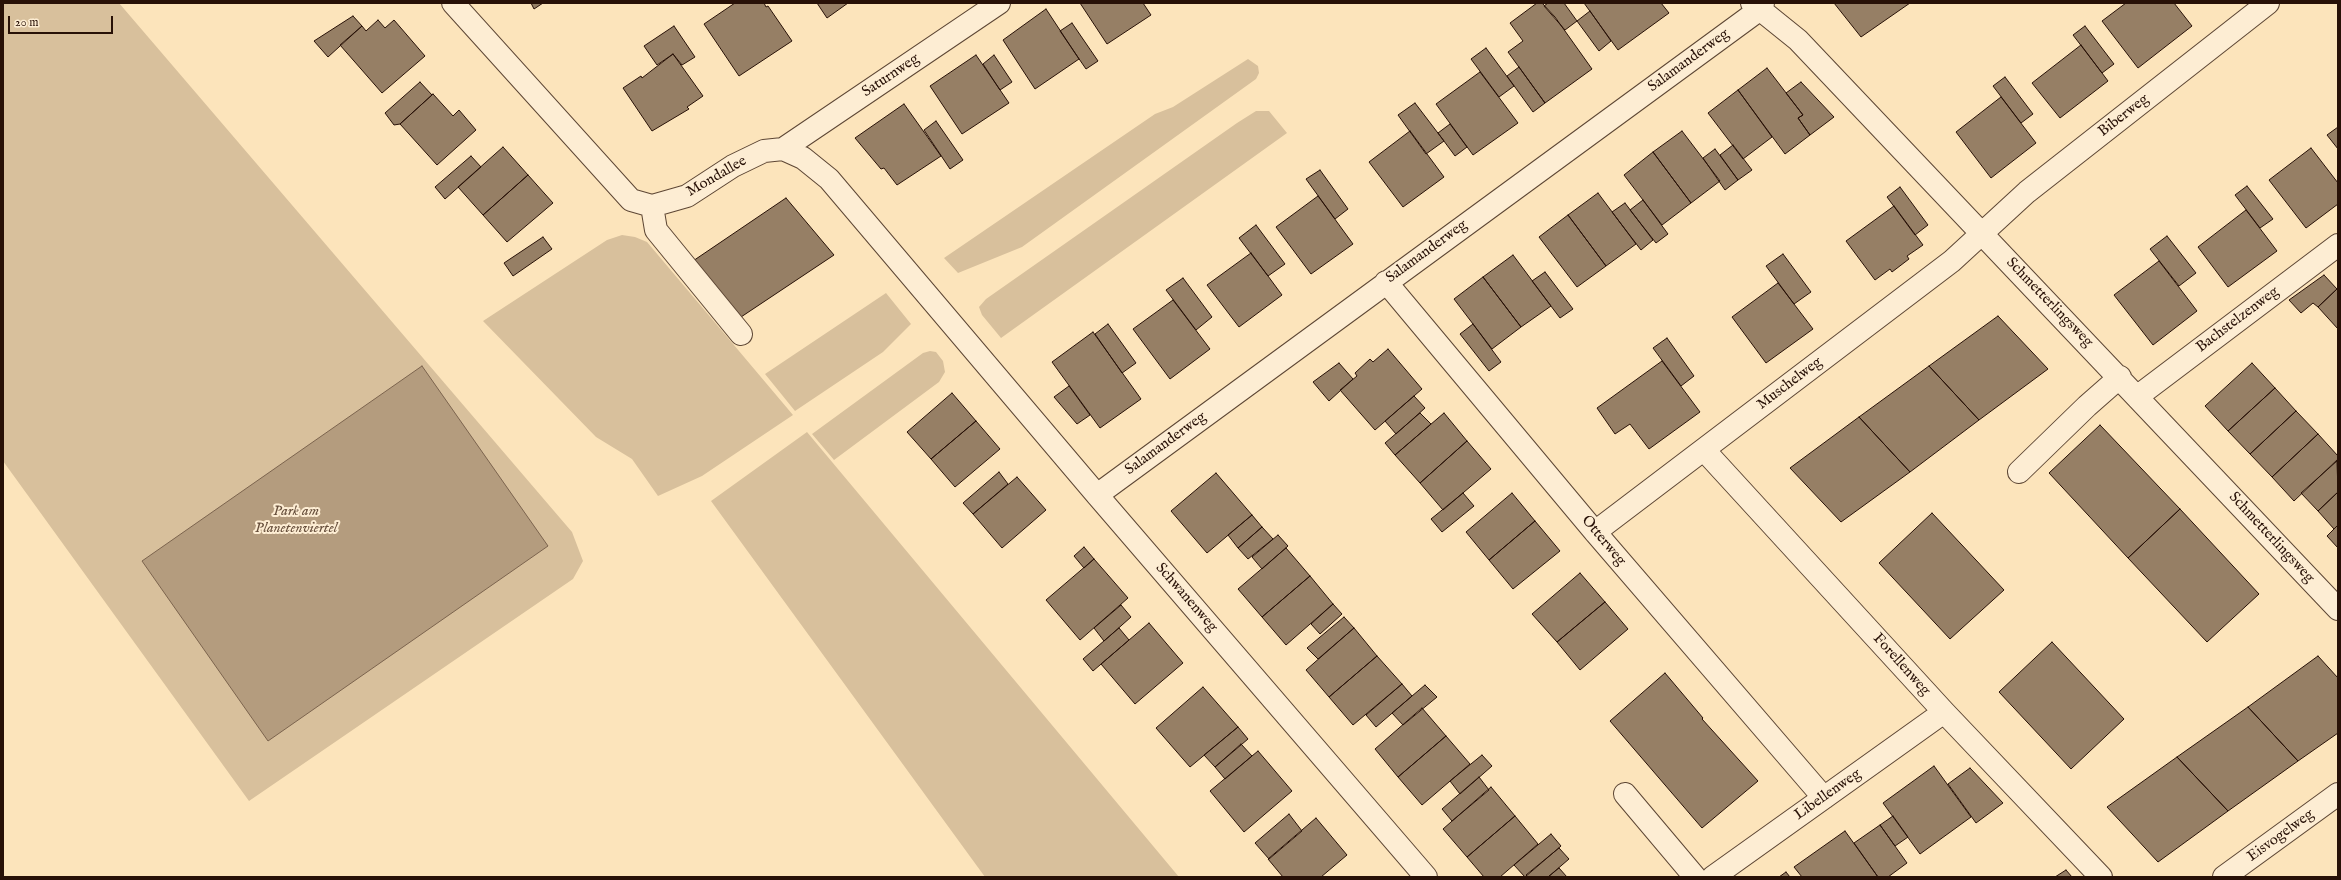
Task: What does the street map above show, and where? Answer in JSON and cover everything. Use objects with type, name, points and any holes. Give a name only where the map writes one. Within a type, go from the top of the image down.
[{"type":"street","points":[[453,3],[631,200],[652,206],[656,230],[741,334]]},
{"type":"street","name":"Saturnweg","points":[[783,149],[999,3]]},
{"type":"street","name":"Biberweg","points":[[1983,233],[2027,192],[2268,3]]},
{"type":"street","name":"Schmetterlingsweg","points":[[1758,5],[1798,40],[2138,396],[2338,610]]},
{"type":"street","name":"Salamanderweg","points":[[1097,495],[1758,5]]},
{"type":"street","name":"Mondallee","points":[[652,206],[687,196],[733,166],[764,151],[783,149]]},
{"type":"street","name":"Schwanenweg","points":[[783,149],[803,158],[829,179],[1097,495],[1426,877]]},
{"type":"street","name":"Muschelweg","points":[[1595,532],[1952,261],[1983,233]]},
{"type":"street","name":"Bachstelzenweg","points":[[2138,396],[2338,244]]},
{"type":"street","name":"Otterweg","points":[[1386,282],[1595,532],[1824,798]]},
{"type":"street","points":[[2019,472],[2087,406],[2120,378]]},
{"type":"street","name":"Forellenweg","points":[[1704,450],[1944,712],[2101,877]]},
{"type":"street","name":"Libellenweg","points":[[1713,877],[1944,712]]},
{"type":"street","points":[[1625,794],[1695,877]]},
{"type":"street","name":"Eisvogelweg","points":[[2224,877],[2338,794]]},
{"type":"green space","name":"Park am Planetenviertel","points":[[3,3],[119,3],[572,532],[583,561],[573,579],[249,801],[3,461]]},
{"type":"green space","points":[[1248,59],[1258,66],[1259,73],[1256,79],[1022,247],[958,273],[944,258],[1155,114],[1173,107]]},
{"type":"green space","points":[[1256,111],[1269,111],[1287,133],[1001,338],[982,315],[979,307],[986,299]]},
{"type":"green space","points":[[622,235],[635,237],[647,242],[793,415],[702,476],[658,496],[632,459],[596,437],[483,321],[607,240]]},
{"type":"green space","points":[[886,293],[911,324],[883,352],[795,411],[765,374]]},
{"type":"green space","points":[[930,351],[936,352],[943,361],[945,372],[939,382],[834,460],[812,434],[923,353]]},
{"type":"green space","points":[[807,432],[1179,877],[985,877],[711,501]]},
{"type":"shaded area","points":[[422,366],[548,546],[268,741],[142,561]]},
{"type":"building","points":[[531,3],[543,3],[534,9]]},
{"type":"building","points":[[735,3],[764,3],[766,7],[768,6],[792,41],[739,76],[704,24]]},
{"type":"building","points":[[817,3],[848,3],[827,18]]},
{"type":"building","points":[[1080,3],[1143,3],[1151,15],[1107,44]]},
{"type":"building","points":[[1537,3],[1542,3],[1555,17],[1592,69],[1545,103],[1508,52],[1523,41],[1510,23]]},
{"type":"building","points":[[1548,3],[1564,3],[1577,21],[1565,30],[1544,6]]},
{"type":"building","points":[[1584,3],[1661,3],[1669,13],[1618,50]]},
{"type":"building","points":[[1834,3],[1910,3],[1861,37]]},
{"type":"building","points":[[2126,3],[2174,3],[2192,26],[2138,68],[2102,21]]},
{"type":"building","points":[[1046,9],[1079,59],[1035,89],[1003,40]]},
{"type":"building","points":[[1590,11],[1611,41],[1599,51],[1577,21]]},
{"type":"building","points":[[353,16],[362,26],[328,57],[314,41]]},
{"type":"building","points":[[378,20],[385,28],[394,20],[425,56],[382,93],[340,45],[362,26],[366,31]]},
{"type":"building","points":[[1072,23],[1098,61],[1086,69],[1060,31]]},
{"type":"building","points":[[674,26],[695,57],[682,65],[673,54],[657,65],[644,46]]},
{"type":"building","points":[[2085,26],[2114,64],[2102,73],[2073,35]]},
{"type":"building","points":[[2081,45],[2108,81],[2060,118],[2032,83]]},
{"type":"building","points":[[1486,48],[1514,86],[1499,97],[1471,59]]},
{"type":"building","points":[[673,54],[703,96],[687,107],[689,109],[652,131],[623,88],[641,76],[642,78]]},
{"type":"building","points":[[976,55],[1009,103],[962,134],[930,86]]},
{"type":"building","points":[[994,55],[1012,82],[1000,90],[983,64]]},
{"type":"building","points":[[1519,67],[1545,103],[1533,112],[1507,76]]},
{"type":"building","points":[[1767,68],[1803,115],[1798,118],[1810,135],[1785,154],[1738,90]]},
{"type":"building","points":[[1480,72],[1518,123],[1473,155],[1436,104]]},
{"type":"building","points":[[2005,77],[2033,114],[2021,123],[1993,86]]},
{"type":"building","points":[[420,82],[432,95],[400,124],[394,125],[385,113]]},
{"type":"building","points":[[1801,82],[1834,117],[1810,135],[1798,118],[1803,115],[1786,93]]},
{"type":"building","points":[[1738,90],[1772,137],[1743,159],[1708,113]]},
{"type":"building","points":[[433,94],[453,116],[459,110],[476,130],[437,165],[400,124]]},
{"type":"building","points":[[2001,97],[2036,143],[1991,178],[1956,132]]},
{"type":"building","points":[[1415,103],[1444,141],[1426,154],[1398,115]]},
{"type":"building","points":[[904,104],[941,156],[897,185],[884,168],[881,169],[855,138]]},
{"type":"building","points":[[936,121],[963,160],[950,169],[924,130]]},
{"type":"building","points":[[1450,124],[1467,147],[1455,156],[1438,133]]},
{"type":"building","points":[[2338,127],[2338,149],[2327,135]]},
{"type":"building","points":[[1410,131],[1444,177],[1403,207],[1369,162]]},
{"type":"building","points":[[1682,131],[1720,181],[1691,203],[1653,152]]},
{"type":"building","points":[[1733,145],[1752,170],[1738,180],[1720,155]]},
{"type":"building","points":[[503,147],[528,175],[483,215],[458,187]]},
{"type":"building","points":[[2311,148],[2338,183],[2338,204],[2306,228],[2269,180]]},
{"type":"building","points":[[1715,149],[1738,180],[1725,190],[1703,158]]},
{"type":"building","points":[[1653,152],[1691,203],[1662,225],[1624,175]]},
{"type":"building","points":[[471,156],[481,167],[445,199],[435,187]]},
{"type":"building","points":[[1320,170],[1348,209],[1335,219],[1306,179]]},
{"type":"building","points":[[528,175],[553,203],[507,242],[483,215]]},
{"type":"building","points":[[2247,186],[2273,219],[2260,228],[2235,195]]},
{"type":"building","points":[[1900,187],[1928,225],[1915,235],[1887,197]]},
{"type":"building","points":[[1598,193],[1636,244],[1606,266],[1568,215]]},
{"type":"building","points":[[1318,196],[1353,244],[1311,274],[1276,227]]},
{"type":"building","points":[[786,198],[834,255],[738,319],[690,263]]},
{"type":"building","points":[[1643,200],[1668,234],[1656,243],[1630,210]]},
{"type":"building","points":[[1625,203],[1653,240],[1641,250],[1612,212]]},
{"type":"building","points":[[1894,206],[1923,245],[1907,256],[1909,259],[1892,272],[1890,269],[1875,280],[1846,241]]},
{"type":"building","points":[[2246,210],[2277,251],[2228,287],[2198,247]]},
{"type":"building","points":[[1568,215],[1606,266],[1577,287],[1539,237]]},
{"type":"building","points":[[1256,225],[1285,264],[1268,276],[1239,238]]},
{"type":"building","points":[[2167,236],[2196,273],[2179,286],[2150,249]]},
{"type":"building","points":[[543,237],[552,249],[513,276],[504,263]]},
{"type":"building","points":[[1251,253],[1282,295],[1239,327],[1207,285]]},
{"type":"building","points":[[1783,254],[1811,292],[1794,304],[1766,266]]},
{"type":"building","points":[[1513,255],[1551,306],[1521,327],[1483,277]]},
{"type":"building","points":[[2159,261],[2197,311],[2153,345],[2114,295]]},
{"type":"building","points":[[1545,272],[1573,309],[1560,318],[1532,281]]},
{"type":"building","points":[[2324,275],[2337,289],[2318,307],[2313,303],[2301,313],[2289,300]]},
{"type":"building","points":[[1483,277],[1521,327],[1492,349],[1454,299]]},
{"type":"building","points":[[1183,278],[1212,317],[1196,330],[1166,290]]},
{"type":"building","points":[[1778,283],[1813,329],[1766,363],[1732,317]]},
{"type":"building","points":[[2338,288],[2338,329],[2318,307]]},
{"type":"building","points":[[1173,300],[1210,349],[1170,379],[1133,329]]},
{"type":"building","points":[[1998,316],[2048,369],[1979,420],[1929,366]]},
{"type":"building","points":[[1108,324],[1136,363],[1122,373],[1095,334]]},
{"type":"building","points":[[1473,324],[1501,362],[1489,371],[1460,334]]},
{"type":"building","points":[[1093,332],[1141,399],[1100,428],[1052,362]]},
{"type":"building","points":[[1667,338],[1694,376],[1681,386],[1653,348]]},
{"type":"building","points":[[1388,349],[1422,389],[1375,430],[1340,390],[1357,376],[1355,373],[1370,359],[1373,362]]},
{"type":"building","points":[[1662,361],[1700,412],[1649,449],[1630,424],[1615,434],[1597,408]]},
{"type":"building","points":[[1339,363],[1353,379],[1329,401],[1313,382]]},
{"type":"building","points":[[2252,363],[2275,388],[2228,431],[2205,406]]},
{"type":"building","points":[[1929,366],[1979,420],[1910,472],[1859,417]]},
{"type":"building","points":[[1069,386],[1090,415],[1077,424],[1054,397]]},
{"type":"building","points":[[2275,388],[2296,411],[2250,454],[2228,431]]},
{"type":"building","points":[[952,393],[976,421],[931,459],[907,432]]},
{"type":"building","points":[[1414,396],[1425,408],[1396,434],[1385,421]]},
{"type":"building","points":[[2296,411],[2318,434],[2272,477],[2250,454]]},
{"type":"building","points":[[1420,413],[1431,424],[1395,455],[1385,443]]},
{"type":"building","points":[[1444,413],[1467,441],[1420,483],[1395,455]]},
{"type":"building","points":[[1859,417],[1910,472],[1841,522],[1790,468]]},
{"type":"building","points":[[976,421],[1000,449],[955,487],[931,459]]},
{"type":"building","points":[[2100,425],[2180,509],[2128,558],[2049,473]]},
{"type":"building","points":[[2318,434],[2338,456],[2338,459],[2294,501],[2272,477]]},
{"type":"building","points":[[1467,441],[1491,469],[1443,510],[1420,483]]},
{"type":"building","points":[[2337,461],[2338,492],[2318,511],[2301,493]]},
{"type":"building","points":[[999,472],[1008,484],[973,514],[963,503]]},
{"type":"building","points":[[1216,473],[1252,515],[1207,553],[1171,511]]},
{"type":"building","points":[[1017,477],[1046,510],[1002,548],[973,514]]},
{"type":"building","points":[[2338,492],[2338,525],[2334,529],[2318,511]]},
{"type":"building","points":[[1463,493],[1474,506],[1442,532],[1431,519]]},
{"type":"building","points":[[1512,493],[1535,521],[1489,560],[1466,532]]},
{"type":"building","points":[[2180,509],[2259,594],[2207,642],[2128,558]]},
{"type":"building","points":[[1932,513],[2004,590],[1950,639],[1879,563]]},
{"type":"building","points":[[1252,515],[1262,527],[1238,548],[1228,535]]},
{"type":"building","points":[[1535,521],[1560,551],[1513,589],[1489,560]]},
{"type":"building","points":[[2338,525],[2338,548],[2327,536]]},
{"type":"building","points":[[1262,527],[1273,539],[1248,559],[1238,548]]},
{"type":"building","points":[[1278,535],[1288,546],[1262,569],[1252,557]]},
{"type":"building","points":[[1084,547],[1094,559],[1084,568],[1074,556]]},
{"type":"building","points":[[1286,548],[1310,576],[1262,617],[1238,589]]},
{"type":"building","points":[[1094,559],[1128,598],[1080,640],[1046,600]]},
{"type":"building","points":[[1580,573],[1605,602],[1557,642],[1532,614]]},
{"type":"building","points":[[1310,576],[1333,604],[1286,645],[1262,617]]},
{"type":"building","points":[[1605,602],[1628,629],[1580,670],[1557,642]]},
{"type":"building","points":[[1333,604],[1342,614],[1320,634],[1311,624]]},
{"type":"building","points":[[1121,605],[1131,617],[1104,641],[1094,628]]},
{"type":"building","points":[[1344,617],[1354,628],[1318,659],[1307,648]]},
{"type":"building","points":[[1149,623],[1183,663],[1135,704],[1101,664]]},
{"type":"building","points":[[1119,628],[1129,640],[1093,671],[1083,659]]},
{"type":"building","points":[[1354,628],[1377,656],[1329,697],[1306,670]]},
{"type":"building","points":[[2052,642],[2124,719],[2071,769],[1999,692]]},
{"type":"building","points":[[1377,656],[1402,684],[1353,725],[1329,697]]},
{"type":"building","points":[[2318,656],[2338,678],[2338,733],[2298,761],[2248,707]]},
{"type":"building","points":[[1665,673],[1703,718],[1702,719],[1758,781],[1702,828],[1610,721]]},
{"type":"building","points":[[1402,684],[1412,696],[1376,727],[1366,715]]},
{"type":"building","points":[[1425,685],[1437,697],[1403,725],[1392,713]]},
{"type":"building","points":[[1203,687],[1238,727],[1190,767],[1156,728]]},
{"type":"building","points":[[2248,707],[2298,761],[2228,811],[2177,757]]},
{"type":"building","points":[[1422,708],[1446,736],[1398,777],[1375,749]]},
{"type":"building","points":[[1238,727],[1248,739],[1215,767],[1204,755]]},
{"type":"building","points":[[1446,736],[1470,764],[1422,805],[1398,777]]},
{"type":"building","points":[[1241,744],[1252,756],[1225,779],[1215,767]]},
{"type":"building","points":[[1258,751],[1292,791],[1244,832],[1210,791]]},
{"type":"building","points":[[1482,755],[1492,766],[1460,794],[1450,781]]},
{"type":"building","points":[[2177,757],[2228,811],[2158,862],[2107,807]]},
{"type":"building","points":[[1934,766],[1971,817],[1920,854],[1883,803]]},
{"type":"building","points":[[1970,768],[2003,803],[1976,823],[1948,784]]},
{"type":"building","points":[[1479,777],[1489,790],[1452,821],[1442,809]]},
{"type":"building","points":[[1491,787],[1515,816],[1467,857],[1443,829]]},
{"type":"building","points":[[1289,814],[1302,831],[1269,859],[1255,843]]},
{"type":"building","points":[[1515,816],[1538,844],[1500,877],[1484,877],[1467,857]]},
{"type":"building","points":[[1893,816],[1908,837],[1895,846],[1880,825]]},
{"type":"building","points":[[1316,818],[1347,855],[1321,877],[1283,877],[1268,859]]},
{"type":"building","points":[[1880,825],[1907,863],[1888,877],[1878,877],[1854,843]]},
{"type":"building","points":[[1845,831],[1878,877],[1802,877],[1794,867]]},
{"type":"building","points":[[1551,834],[1561,846],[1525,877],[1514,865]]},
{"type":"building","points":[[1559,848],[1569,859],[1548,877],[1528,877],[1526,875]]},
{"type":"building","points":[[1559,868],[1567,877],[1548,877]]},
{"type":"building","points":[[2066,870],[2072,877],[2055,877]]},
{"type":"building","points":[[1786,872],[1790,877],[1779,877]]}]
